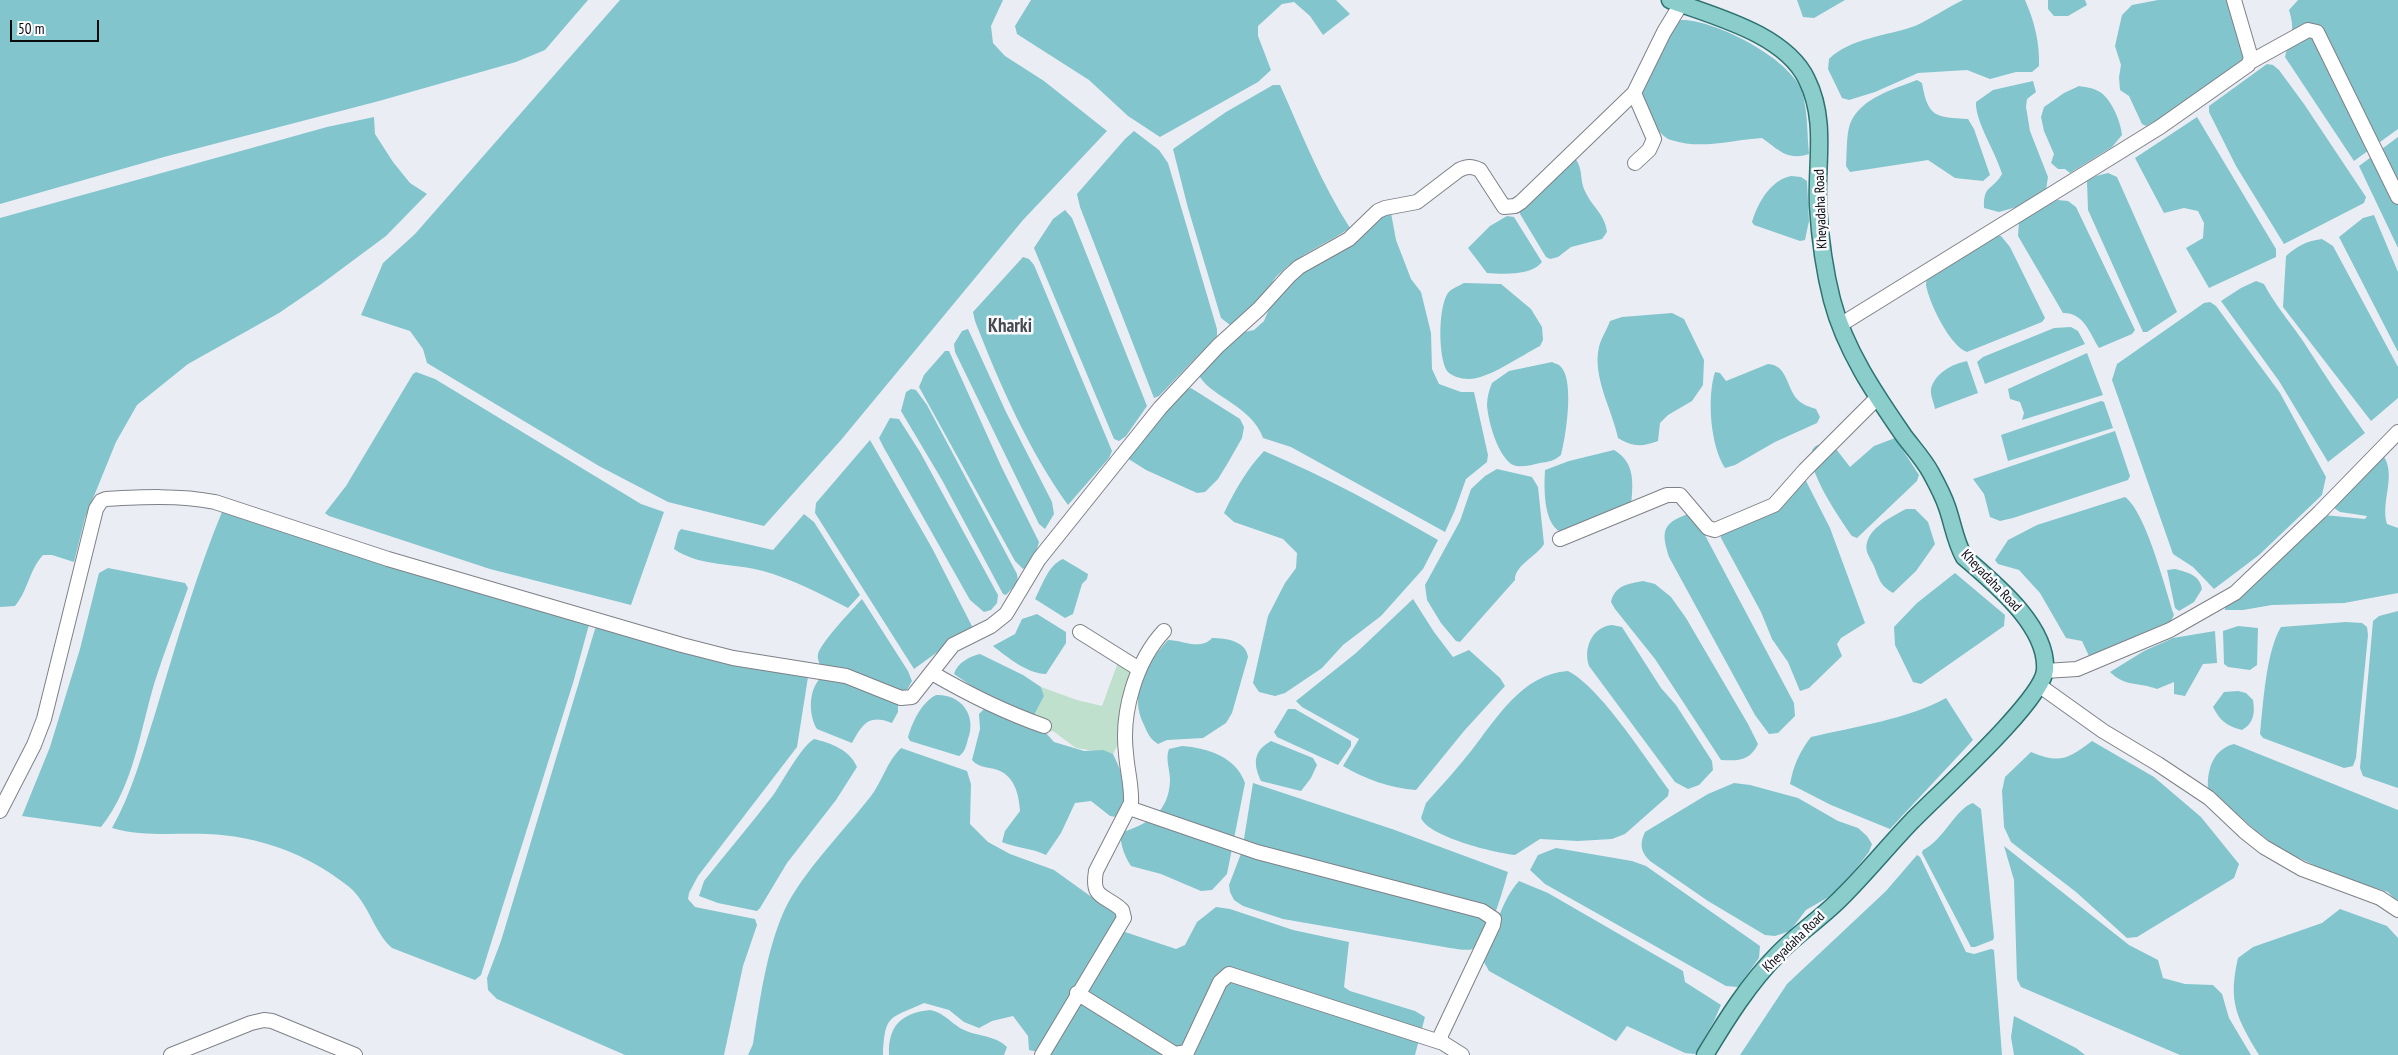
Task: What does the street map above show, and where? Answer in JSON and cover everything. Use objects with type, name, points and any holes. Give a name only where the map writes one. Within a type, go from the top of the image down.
[{"type":"main road","name":"Kheyadaha Road","points":[[1679,1],[1745,28],[1771,43],[1794,60],[1807,79],[1817,110],[1820,135],[1818,205],[1823,256],[1832,301],[1840,325],[1860,367],[1878,397],[1933,476],[1948,508],[1957,546],[1964,557],[2029,621],[2043,650],[2052,681],[2028,702],[1999,734],[1911,822],[1842,898],[1778,954],[1752,984],[1706,1055]]},
{"type":"street","points":[[2234,0],[2250,52],[2250,62]]},
{"type":"street","points":[[0,811],[34,745],[44,719],[96,509],[101,501],[106,499],[198,498],[215,502],[388,559],[682,645],[733,658],[846,676],[906,699],[912,697],[953,645],[990,626],[1006,614],[1038,559],[1160,408],[1218,346],[1258,310],[1299,267],[1349,239],[1378,211],[1417,202],[1459,170],[1466,167],[1474,166],[1480,170],[1504,207],[1515,206],[1634,93],[1679,1]]},
{"type":"street","points":[[1840,325],[2160,127],[2250,62],[2308,30],[2317,32],[2398,197]]},
{"type":"street","points":[[1634,93],[1654,139],[1649,150],[1635,163]]},
{"type":"street","points":[[1560,539],[1667,495],[1675,494],[1683,498],[1708,528],[1715,530],[1764,510],[1782,498],[1805,470],[1878,397]]},
{"type":"street","points":[[2398,432],[2320,512],[2235,593],[2170,630],[2052,681],[2102,731],[2158,764],[2209,798],[2264,847],[2302,869],[2380,898],[2398,910]]},
{"type":"street","points":[[1042,1055],[1077,993],[1124,918],[1122,910],[1098,894],[1095,889],[1096,871],[1129,808],[1132,793],[1125,739],[1130,700],[1139,669],[1154,642],[1164,631]]},
{"type":"street","points":[[1080,632],[1139,669]]},
{"type":"street","points":[[932,673],[979,700],[1044,726]]},
{"type":"street","points":[[1129,808],[1257,852],[1482,911],[1490,915],[1494,919],[1493,925],[1440,1037],[1443,1043]]},
{"type":"street","points":[[1077,993],[1175,1054],[1187,1052],[1220,982],[1229,974],[1443,1043],[1462,1055]]},
{"type":"street","points":[[171,1055],[250,1022],[264,1020],[272,1021],[355,1055]]},
{"type":"green space","points":[[1120,657],[1139,669],[1124,733],[1113,754],[1076,748],[1053,731],[1045,732],[1032,719],[1044,696],[1041,687],[1077,700],[1102,706]]},
{"type":"water","points":[[0,0],[588,0],[545,50],[516,62],[379,101],[164,157],[0,204]]},
{"type":"water","points":[[620,0],[1003,0],[991,26],[993,43],[1005,56],[1044,81],[1107,131],[1023,220],[841,440],[764,526],[668,502],[599,466],[427,363],[423,349],[410,331],[361,315],[383,263],[415,234]]},
{"type":"water","points":[[1031,0],[1336,0],[1350,14],[1323,35],[1310,16],[1294,2],[1282,4],[1258,26],[1258,36],[1271,70],[1258,82],[1160,137],[1128,116],[1089,80],[1017,34],[1015,26]]},
{"type":"water","points":[[1797,0],[1845,0],[1814,18],[1803,17]]},
{"type":"water","points":[[1963,0],[2025,0],[2036,32],[2039,66],[2032,72],[2016,72],[1990,79],[1967,70],[1918,73],[1875,92],[1849,100],[1842,98],[1828,69],[1829,59],[1847,46],[1915,26]]},
{"type":"water","points":[[2048,0],[2085,0],[2087,5],[2068,16],[2054,16],[2048,9]]},
{"type":"water","points":[[2158,0],[2228,0],[2245,59],[2171,113],[2146,126],[2142,124],[2129,96],[2120,90],[2119,77],[2121,65],[2115,46],[2122,15],[2132,5]]},
{"type":"water","points":[[2298,0],[2398,0],[2398,129],[2354,161],[2285,57],[2292,29],[2289,10]]},
{"type":"water","points":[[1681,20],[1695,21],[1731,34],[1768,54],[1784,67],[1795,79],[1802,92],[1809,154],[1801,156],[1789,155],[1762,138],[1716,144],[1694,144],[1671,140],[1660,132],[1654,125],[1646,108],[1642,92],[1643,86],[1659,52]]},
{"type":"water","points":[[2267,64],[2273,65],[2279,70],[2366,197],[2364,203],[2284,244],[2236,166],[2209,112],[2209,106]]},
{"type":"water","points":[[1917,80],[1922,83],[1927,103],[1935,113],[1941,116],[1968,119],[1974,129],[1990,175],[1983,181],[1955,178],[1928,160],[1850,172],[1846,166],[1850,124],[1861,107],[1888,91]]},
{"type":"water","points":[[2033,81],[2036,92],[2027,99],[2026,107],[2030,131],[2048,177],[2046,190],[2034,202],[1999,212],[1984,208],[1985,195],[2002,174],[1982,128],[1976,102],[1993,90]]},
{"type":"water","points":[[1273,85],[1280,85],[1321,176],[1350,228],[1286,268],[1276,277],[1267,292],[1257,303],[1230,325],[1221,318],[1188,208],[1173,149],[1226,112]]},
{"type":"water","points":[[2079,86],[2096,90],[2103,94],[2111,104],[2120,123],[2122,135],[2112,147],[2070,173],[2065,169],[2058,169],[2051,163],[2054,154],[2044,131],[2041,117],[2044,107],[2064,93]]},
{"type":"water","points":[[374,117],[375,134],[393,162],[410,183],[427,194],[386,236],[320,285],[279,313],[188,364],[137,405],[116,442],[85,518],[74,562],[52,555],[43,555],[15,606],[0,607],[0,218],[327,127]]},
{"type":"water","points":[[2197,117],[2276,249],[2276,257],[2209,288],[2186,248],[2203,238],[2204,223],[2198,211],[2184,208],[2164,213],[2135,158]]},
{"type":"water","points":[[1134,131],[1159,150],[1168,163],[1217,329],[1217,336],[1159,396],[1154,398],[1080,207],[1077,194]]},
{"type":"water","points":[[2398,137],[2398,248],[2359,166]]},
{"type":"water","points":[[1575,158],[1580,167],[1585,191],[1604,220],[1607,232],[1602,239],[1571,247],[1558,257],[1550,259],[1546,257],[1520,214],[1519,208]]},
{"type":"water","points":[[2108,173],[2117,177],[2177,312],[2147,332],[2143,332],[2088,210],[2087,181]]},
{"type":"water","points":[[1791,176],[1801,177],[1807,181],[1809,221],[1805,240],[1800,241],[1754,225],[1752,222],[1758,207],[1771,187],[1784,178]]},
{"type":"water","points":[[2057,200],[2068,201],[2076,207],[2135,330],[2132,334],[2099,348],[2081,320],[2076,316],[2063,313],[2018,236],[2019,221]]},
{"type":"water","points":[[1065,210],[1072,218],[1147,406],[1126,436],[1119,441],[1114,439],[1034,248],[1053,219]]},
{"type":"water","points":[[1381,213],[1391,213],[1396,240],[1411,279],[1421,292],[1431,333],[1432,369],[1439,384],[1461,392],[1474,392],[1488,455],[1487,462],[1466,479],[1445,532],[1291,447],[1263,438],[1249,417],[1210,388],[1198,373],[1235,334],[1254,330],[1264,321],[1272,302],[1293,277]]},
{"type":"water","points":[[2374,215],[2398,272],[2398,352],[2339,237],[2363,218]]},
{"type":"water","points":[[1507,216],[1514,217],[1542,262],[1537,267],[1524,272],[1509,274],[1487,273],[1468,248],[1490,226]]},
{"type":"water","points":[[1991,235],[2001,236],[2010,247],[2045,318],[2042,322],[1967,352],[1954,342],[1936,313],[1926,285],[1928,273]]},
{"type":"water","points":[[2322,239],[2333,246],[2398,367],[2398,398],[2371,421],[2283,307],[2286,256],[2302,245]]},
{"type":"water","points":[[1023,257],[1029,259],[1034,265],[1112,451],[1109,458],[1068,505],[1040,462],[1016,416],[975,321],[973,312]]},
{"type":"water","points":[[2256,281],[2264,284],[2365,433],[2328,462],[2279,381],[2221,301]]},
{"type":"water","points":[[1464,283],[1501,284],[1531,309],[1542,327],[1543,340],[1540,346],[1485,376],[1468,379],[1449,373],[1442,355],[1440,332],[1442,309],[1448,293]]},
{"type":"water","points":[[2210,302],[2216,306],[2280,393],[2326,477],[2322,495],[2259,555],[2214,589],[2193,567],[2173,554],[2112,380],[2117,364],[2204,303]]},
{"type":"water","points":[[1672,313],[1684,319],[1704,360],[1703,385],[1692,401],[1668,415],[1660,423],[1658,441],[1642,445],[1628,443],[1618,438],[1600,381],[1598,358],[1600,344],[1610,321],[1622,317]]},
{"type":"water","points":[[2071,327],[2078,331],[2085,344],[1985,384],[1977,362],[1983,357],[2054,328]]},
{"type":"water","points":[[968,329],[1006,412],[1052,502],[1054,514],[1045,529],[1039,524],[955,352],[954,344],[962,331]]},
{"type":"water","points":[[945,351],[949,351],[1002,468],[1039,542],[1032,561],[1023,569],[1015,561],[919,387],[924,375]]},
{"type":"water","points":[[2087,353],[2103,395],[2022,420],[2024,413],[2020,402],[2010,399],[2008,389]]},
{"type":"water","points":[[1967,361],[1978,393],[1935,409],[1931,389],[1936,378],[1950,367]]},
{"type":"water","points":[[1552,362],[1562,368],[1568,386],[1567,423],[1561,455],[1546,462],[1523,466],[1513,465],[1498,447],[1489,420],[1487,405],[1492,383],[1509,371]]},
{"type":"water","points":[[1768,364],[1779,368],[1798,400],[1804,405],[1816,409],[1820,417],[1817,423],[1775,442],[1735,465],[1725,468],[1716,447],[1711,421],[1711,394],[1715,372],[1720,373],[1726,381]]},
{"type":"water","points":[[416,372],[435,379],[641,504],[664,512],[631,605],[490,569],[329,516],[325,513],[346,486],[413,374]]},
{"type":"water","points":[[1191,388],[1240,419],[1244,427],[1242,438],[1218,479],[1205,492],[1197,493],[1146,470],[1127,458],[1131,449],[1184,391]]},
{"type":"water","points":[[911,389],[916,390],[927,405],[1017,574],[1018,582],[1006,595],[1003,594],[942,480],[901,411],[906,392]]},
{"type":"water","points":[[2101,401],[2104,402],[2113,428],[2008,461],[2001,435]]},
{"type":"water","points":[[890,418],[899,419],[920,452],[998,595],[997,603],[991,610],[984,612],[970,600],[884,448],[879,438]]},
{"type":"water","points":[[2115,431],[2130,476],[2128,480],[2013,518],[2000,521],[1990,517],[1984,494],[1973,479]]},
{"type":"water","points":[[1895,438],[1919,475],[1917,481],[1857,538],[1852,536],[1828,499],[1819,481],[1813,465],[1812,452],[1818,445],[1833,445],[1850,467],[1874,446]]},
{"type":"water","points":[[870,440],[932,548],[975,632],[943,648],[914,669],[815,513],[816,503]]},
{"type":"water","points":[[1614,450],[1621,455],[1630,468],[1632,482],[1631,507],[1578,524],[1561,532],[1555,528],[1546,504],[1545,470],[1569,461]]},
{"type":"water","points":[[1264,451],[1352,492],[1438,540],[1423,569],[1381,616],[1343,645],[1322,668],[1285,693],[1275,696],[1259,692],[1253,683],[1268,616],[1285,583],[1296,568],[1297,553],[1283,539],[1234,522],[1224,513],[1242,480]]},
{"type":"water","points":[[2382,454],[2389,470],[2385,515],[2387,524],[2398,528],[2398,593],[2344,603],[2272,605],[2243,610],[2225,610],[2225,606],[2324,515],[2365,519],[2367,516],[2340,512],[2334,508]]},
{"type":"water","points":[[1497,469],[1532,477],[1538,487],[1544,544],[1518,570],[1515,580],[1460,642],[1456,641],[1441,623],[1427,600],[1425,585],[1460,521],[1471,489],[1485,476]]},
{"type":"water","points":[[1804,477],[1830,528],[1865,623],[1841,638],[1837,644],[1842,656],[1809,688],[1800,691],[1788,662],[1772,639],[1761,612],[1721,538],[1719,527],[1762,516]]},
{"type":"water","points":[[2125,497],[2133,505],[2147,534],[2174,615],[2171,621],[2089,656],[2082,641],[2066,638],[2040,593],[2019,570],[1998,564],[1995,560],[2008,540],[2037,525]]},
{"type":"water","points":[[224,507],[590,621],[573,683],[481,975],[475,980],[392,948],[380,934],[361,900],[348,886],[300,856],[264,843],[226,835],[148,834],[112,828],[136,772],[195,584]]},
{"type":"water","points":[[1906,509],[1915,509],[1928,522],[1935,544],[1916,571],[1893,593],[1885,588],[1881,582],[1867,552],[1867,544],[1873,531]]},
{"type":"water","points":[[804,514],[814,522],[860,595],[848,608],[806,587],[774,574],[752,568],[706,562],[684,555],[674,549],[678,533],[681,529],[773,550]]},
{"type":"water","points":[[1688,514],[1698,522],[1794,703],[1795,716],[1778,733],[1769,734],[1755,715],[1669,557],[1665,541],[1668,525],[1679,517]]},
{"type":"water","points":[[1063,559],[1088,574],[1087,579],[1082,584],[1073,614],[1065,618],[1035,599],[1049,571]]},
{"type":"water","points":[[108,568],[185,583],[188,588],[155,681],[129,776],[112,811],[101,827],[22,816],[50,747],[80,649],[99,573]]},
{"type":"water","points":[[2175,569],[2196,577],[2202,589],[2194,602],[2179,611],[2175,608],[2167,570]]},
{"type":"water","points":[[1955,573],[2005,615],[2004,626],[1921,684],[1913,682],[1895,645],[1894,627],[1917,603]]},
{"type":"water","points":[[1643,581],[1655,584],[1671,597],[1686,618],[1758,744],[1755,750],[1747,757],[1738,760],[1721,760],[1655,659],[1615,609],[1611,602],[1619,589],[1632,583]]},
{"type":"water","points":[[862,599],[908,671],[912,681],[907,690],[902,692],[820,665],[818,655],[820,649],[837,626]]},
{"type":"water","points":[[1413,599],[1453,657],[1469,650],[1500,678],[1505,686],[1464,731],[1416,790],[1378,782],[1343,766],[1359,739],[1302,707],[1296,701],[1356,653]]},
{"type":"water","points":[[2398,611],[2398,788],[2363,776],[2360,768],[2373,621],[2379,616]]},
{"type":"water","points":[[1037,614],[1066,632],[1066,643],[1046,674],[1025,668],[993,646],[1015,634],[1022,619]]},
{"type":"water","points":[[2346,622],[2362,623],[2367,627],[2368,635],[2356,758],[2353,766],[2344,768],[2263,738],[2260,734],[2269,664],[2276,637],[2281,627]]},
{"type":"water","points":[[599,624],[808,677],[797,747],[698,876],[689,893],[688,899],[695,907],[755,919],[757,925],[743,966],[724,1055],[625,1055],[497,999],[488,990],[487,978],[501,941],[595,629]]},
{"type":"water","points":[[1612,625],[1622,627],[1661,688],[1676,705],[1712,761],[1713,770],[1699,785],[1688,789],[1675,782],[1589,666],[1587,652],[1594,634]]},
{"type":"water","points":[[2238,626],[2258,628],[2257,665],[2250,670],[2228,667],[2224,664],[2223,631]]},
{"type":"water","points":[[2215,631],[2217,663],[2203,664],[2185,696],[2174,694],[2174,682],[2157,689],[2121,680],[2110,672],[2144,651],[2173,638]]},
{"type":"water","points":[[1212,638],[1229,640],[1239,644],[1244,647],[1248,657],[1232,713],[1226,723],[1203,738],[1167,740],[1158,744],[1148,734],[1138,702],[1139,690],[1147,669],[1168,640],[1202,644]]},
{"type":"water","points":[[980,654],[1023,675],[1041,687],[1044,696],[1032,719],[998,704],[954,674],[964,661]]},
{"type":"water","points":[[1568,671],[1594,692],[1622,725],[1669,790],[1668,796],[1625,834],[1612,839],[1578,841],[1540,839],[1515,855],[1493,851],[1449,838],[1427,825],[1421,818],[1426,803],[1501,712],[1524,689],[1537,680],[1552,674]]},
{"type":"water","points":[[823,676],[832,677],[898,703],[898,712],[892,723],[884,720],[868,722],[863,726],[852,743],[817,729],[812,716],[811,701],[814,687]]},
{"type":"water","points":[[2238,691],[2246,693],[2253,700],[2254,705],[2251,721],[2242,730],[2224,722],[2213,707],[2224,692]]},
{"type":"water","points":[[936,695],[953,698],[965,708],[968,714],[970,730],[965,749],[959,756],[910,741],[908,737],[918,713]]},
{"type":"water","points":[[1946,698],[1973,740],[1890,829],[1831,805],[1790,784],[1798,759],[1811,737],[1898,717],[1915,712]]},
{"type":"water","points":[[984,709],[993,709],[1045,732],[1054,742],[1084,751],[1103,750],[1113,754],[1125,786],[1124,802],[1116,817],[1110,816],[1091,801],[1075,803],[1061,833],[1046,855],[1002,842],[1005,831],[1020,811],[1020,806],[1014,784],[1007,775],[998,770],[983,767],[972,760],[980,729],[979,714]]},
{"type":"water","points":[[1288,709],[1295,709],[1351,741],[1351,746],[1338,765],[1277,737],[1274,732]]},
{"type":"water","points":[[814,739],[839,748],[850,756],[857,767],[836,800],[787,863],[760,908],[757,911],[718,903],[699,896],[704,881],[757,816],[804,749]]},
{"type":"water","points":[[1271,741],[1313,758],[1317,765],[1311,778],[1301,791],[1261,781],[1256,758],[1261,749]]},
{"type":"water","points":[[2092,741],[2154,777],[2201,817],[2239,864],[2234,878],[2137,937],[2127,938],[2076,892],[2011,842],[2004,827],[2002,791],[2005,777],[2031,752],[2049,758],[2063,758],[2070,756]]},
{"type":"water","points":[[2234,744],[2398,810],[2398,903],[2388,892],[2335,875],[2280,849],[2256,831],[2208,788],[2209,773],[2213,760],[2221,750]]},
{"type":"water","points":[[1182,746],[1202,749],[1228,760],[1241,774],[1245,783],[1227,874],[1212,890],[1201,891],[1161,874],[1131,866],[1121,842],[1120,833],[1148,821],[1161,809],[1169,791],[1170,780],[1167,757],[1169,749]]},
{"type":"water","points":[[901,748],[967,771],[971,784],[970,824],[988,842],[1010,854],[1054,870],[1118,916],[1055,1019],[1038,1052],[1029,1050],[1028,1036],[1013,1016],[992,1021],[979,1028],[964,1022],[949,1010],[924,1003],[903,1012],[891,1020],[885,1032],[883,1055],[748,1055],[753,1044],[768,959],[784,911],[813,866],[871,796]]},
{"type":"water","points":[[1253,783],[1392,829],[1508,872],[1495,915],[1485,937],[1473,949],[1459,949],[1283,919],[1243,906],[1234,900],[1229,885],[1242,851]]},
{"type":"water","points":[[1734,783],[1750,785],[1798,798],[1838,821],[1858,828],[1867,836],[1872,844],[1869,852],[1832,895],[1806,910],[1790,931],[1775,936],[1765,935],[1708,901],[1650,861],[1642,848],[1645,832],[1708,794]]},
{"type":"water","points":[[1973,803],[1981,809],[1994,937],[1993,940],[1971,947],[1922,853],[1923,850],[1937,840],[1961,811]]},
{"type":"water","points":[[2004,846],[2129,945],[2158,960],[2163,978],[2185,984],[2213,985],[2222,994],[2229,1018],[2251,1055],[2180,1055],[2021,987],[2017,979],[2014,880]]},
{"type":"water","points":[[1556,848],[1632,861],[1646,866],[1760,946],[1759,958],[1738,987],[1726,986],[1545,884],[1530,870],[1538,855]]},
{"type":"water","points":[[1917,855],[1920,857],[1966,952],[1974,954],[1991,949],[1994,950],[2002,1055],[1740,1055],[1787,984],[1886,891]]},
{"type":"water","points":[[1519,881],[1548,893],[1683,971],[1685,982],[1721,1005],[1695,1054],[1685,1053],[1627,1026],[1616,1041],[1489,971],[1484,962],[1494,930],[1512,889]]},
{"type":"water","points":[[1216,907],[1230,909],[1293,930],[1349,942],[1344,987],[1350,991],[1415,1011],[1425,1017],[1415,1055],[1049,1055],[1122,931],[1176,949],[1185,945],[1197,922]]},
{"type":"water","points":[[2340,909],[2387,926],[2398,938],[2398,1055],[2259,1055],[2245,1030],[2236,1008],[2234,986],[2238,958],[2253,947],[2322,923]]},
{"type":"water","points":[[930,1010],[943,1015],[966,1031],[1002,1043],[1007,1047],[1004,1055],[889,1055],[891,1036],[898,1023],[911,1014]]},
{"type":"water","points":[[2014,1016],[2076,1048],[2085,1055],[2014,1055],[2011,1037]]},
{"type":"district","name":"Kharki","points":[[1010,327]]}]
